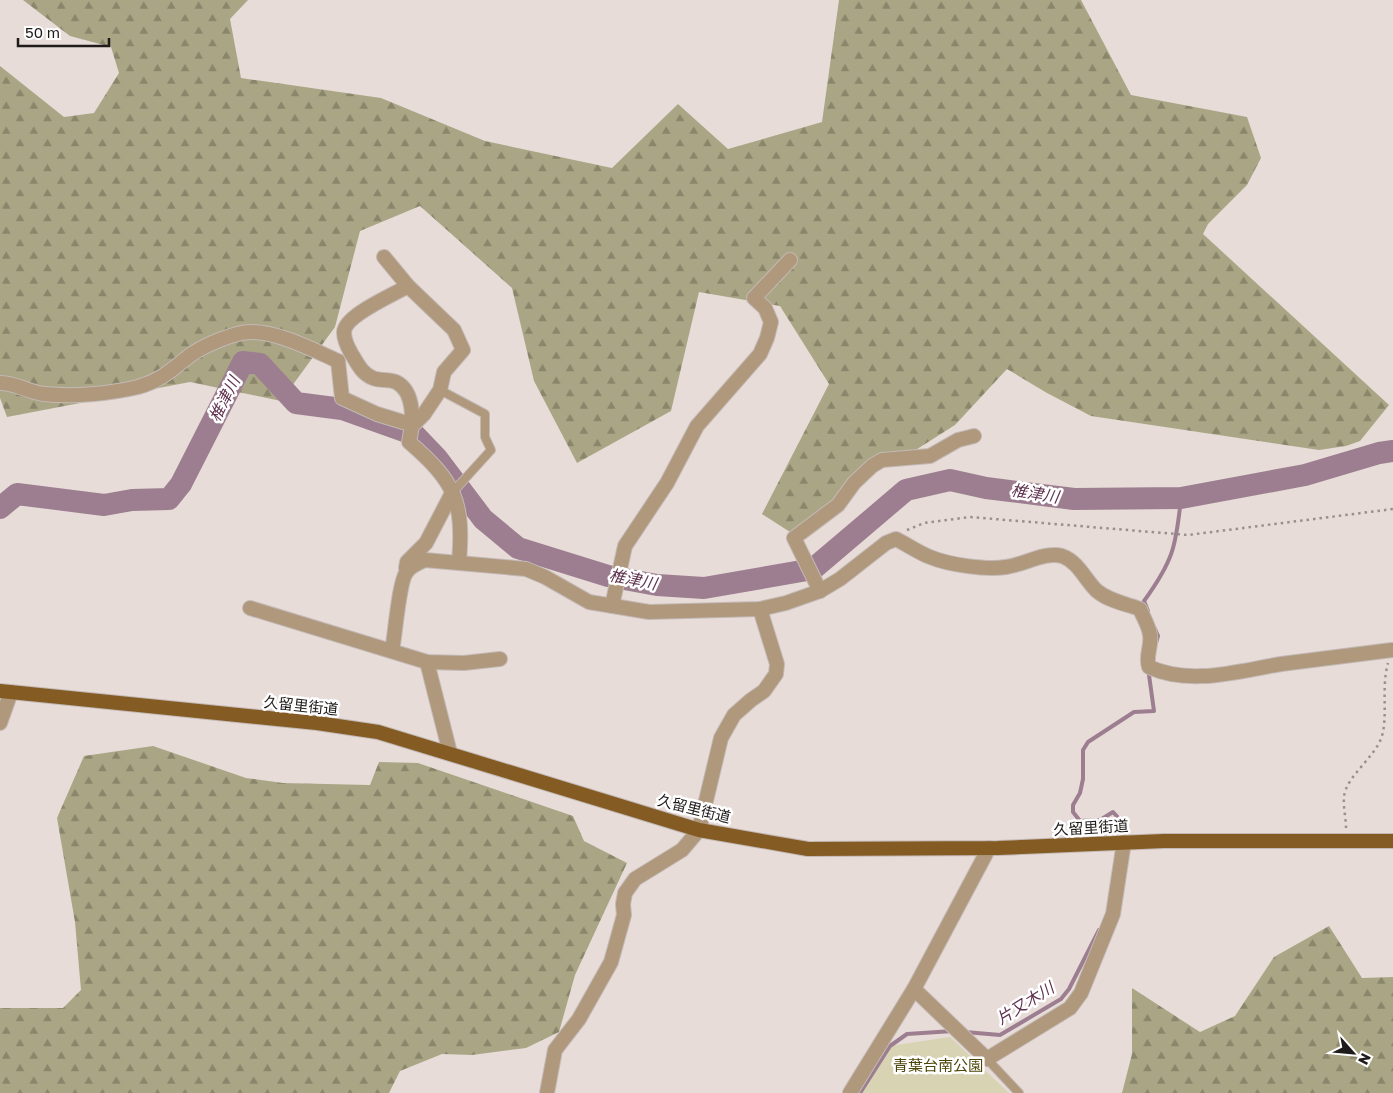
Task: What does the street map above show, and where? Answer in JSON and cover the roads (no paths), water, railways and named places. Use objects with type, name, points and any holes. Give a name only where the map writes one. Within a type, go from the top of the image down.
[{"type":"main road","name":"久留里街道","points":[[6,691],[317,723],[378,732],[699,830],[808,849],[989,848],[1124,842],[1393,841]]},
{"type":"street","points":[[384,257],[408,286],[454,330],[463,350],[444,372],[440,390],[424,414],[413,424]]},
{"type":"street","points":[[612,606],[625,546],[667,483],[697,426],[760,354],[771,322],[765,308],[754,298],[790,260]]},
{"type":"street","points":[[408,286],[350,319],[344,330],[346,344],[360,369],[373,378],[396,382],[403,388],[409,398],[413,424],[409,442],[432,462],[459,507],[462,528],[460,562]]},
{"type":"street","points":[[0,383],[13,383],[42,394],[89,394],[138,387],[165,377],[193,354],[213,342],[250,331],[277,336],[338,360],[342,398],[377,414],[413,424]]},
{"type":"street","points":[[820,591],[794,538],[838,505],[854,483],[872,466],[882,460],[930,456],[958,440],[974,436]]},
{"type":"street","points":[[392,652],[401,586],[406,573],[407,562],[426,543],[452,493]]},
{"type":"street","points":[[406,573],[414,564],[425,560],[460,562],[526,569],[545,577],[589,602],[649,612],[760,609],[786,604],[820,591],[840,579],[886,543],[896,539],[931,558],[990,568],[1008,567],[1051,556],[1062,556],[1077,565],[1089,583],[1099,593],[1116,601],[1140,608],[1150,634],[1150,646],[1146,657],[1149,667],[1161,672],[1189,677],[1220,675],[1392,650]]},
{"type":"street","points":[[250,608],[427,662],[464,663],[500,659]]},
{"type":"street","points":[[547,1093],[555,1050],[579,1019],[611,962],[624,915],[625,893],[635,879],[682,850],[699,830],[721,738],[734,716],[764,691],[776,674],[777,664],[760,609]]},
{"type":"street","points":[[427,662],[450,753]]},
{"type":"street","points":[[0,722],[6,691]]},
{"type":"street","points":[[914,989],[987,1059],[1070,1008],[1081,992],[1113,914],[1124,842]]},
{"type":"street","points":[[850,1093],[914,989],[989,848]]},
{"type":"lane","points":[[440,390],[485,414],[485,437],[491,450],[452,493]]},
{"type":"lane","points":[[987,1059],[1019,1093]]},
{"type":"waterway","name":"椎津川","points":[[0,508],[17,494],[104,505],[132,500],[169,499],[181,484],[243,362],[260,364],[296,403],[342,409],[415,435],[437,458],[483,519],[518,548],[608,576],[657,585],[704,588],[813,569],[906,490],[950,480],[986,488],[1074,499],[1181,498],[1305,475],[1379,453],[1393,451]]},
{"type":"waterway","name":"片又木川","points":[[1148,611],[1144,601],[1154,587],[1172,553],[1181,498]]},
{"type":"waterway","name":"片又木川","points":[[1155,629],[1158,636],[1156,643]]},
{"type":"waterway","name":"片又木川","points":[[1122,822],[1113,812],[1100,820],[1080,821],[1073,812],[1073,805],[1080,793],[1083,779],[1083,750],[1088,742],[1134,712],[1154,711],[1150,670]]},
{"type":"waterway","name":"片又木川","points":[[965,1032],[1000,1035],[1061,999],[1069,989],[1099,930]]},
{"type":"waterway","name":"片又木川","points":[[860,1093],[890,1046],[907,1034],[953,1031]]},
{"type":"park label","name":"青葉台南公園","points":[[938,1066]]}]
